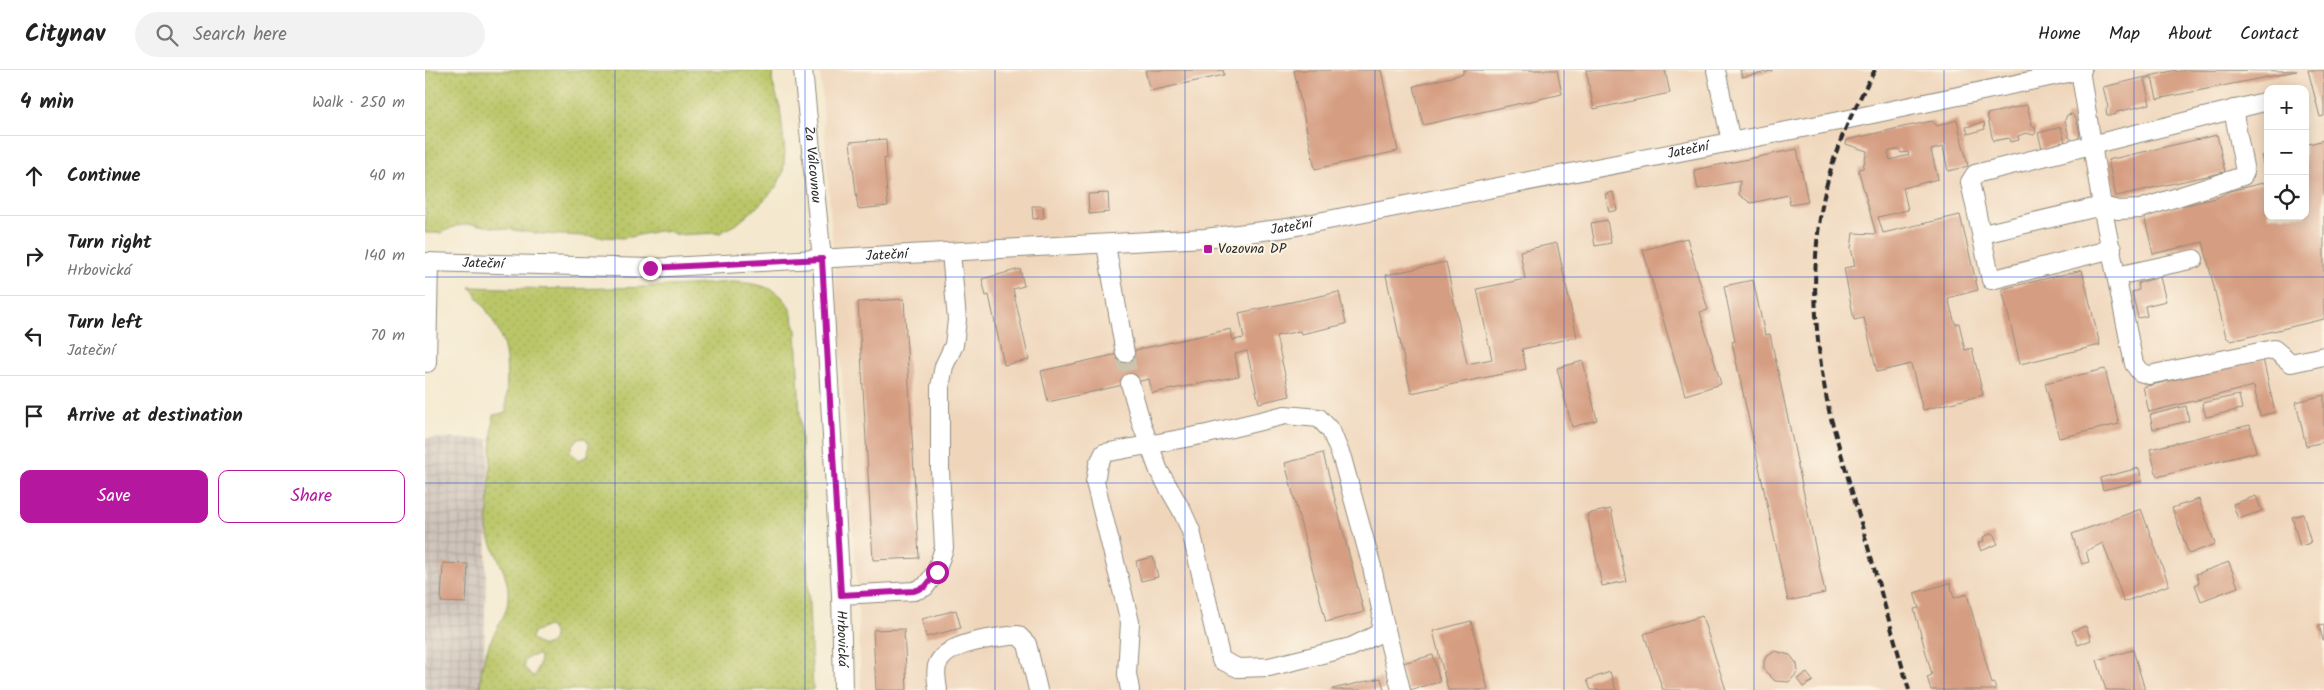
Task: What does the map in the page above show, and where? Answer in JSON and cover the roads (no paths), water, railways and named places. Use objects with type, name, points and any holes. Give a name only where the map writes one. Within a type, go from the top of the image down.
[{"type":"street","name":"Za Válcovnou","points":[[803,70],[822,259]]},
{"type":"street","points":[[1716,70],[1731,142]]},
{"type":"street","name":"Jateční","points":[[427,262],[650,268],[1106,245],[1205,238],[1287,228],[1731,142],[2074,71]]},
{"type":"street","points":[[2074,71],[2093,143],[2102,206],[2134,364],[2140,372],[2149,375],[2274,349],[2291,363],[2324,356]]},
{"type":"street","points":[[2112,249],[1991,280],[1983,234],[1970,182],[1975,174],[2093,143],[2264,102]]},
{"type":"street","points":[[1983,234],[2102,206],[2119,210],[2140,209],[2243,176],[2245,172],[2233,109]]},
{"type":"street","points":[[1106,245],[1125,353]]},
{"type":"street","points":[[841,595],[914,591],[925,587],[937,572],[944,548],[940,470],[940,387],[945,366],[954,345],[957,320],[951,252]]},
{"type":"street","name":"Hrbovická","points":[[822,259],[841,595],[843,690]]},
{"type":"street","points":[[2117,276],[2194,259]]},
{"type":"street","points":[[427,262],[427,363]]},
{"type":"street","points":[[1130,383],[1159,470],[1191,531],[1221,660],[1239,668],[1269,667],[1351,647],[1380,633],[1382,614]]},
{"type":"street","points":[[1130,690],[1127,674],[1129,622],[1095,482],[1098,465],[1104,454],[1285,416],[1319,418],[1331,431],[1342,458],[1372,567],[1401,690]]},
{"type":"street","points":[[938,690],[937,666],[947,652],[969,644],[1018,635],[1027,644],[1038,690]]},
{"type":"tunnel","points":[[1125,353],[1130,383]]},
{"type":"railway","points":[[1875,70],[1842,136],[1825,190],[1816,254],[1816,319],[1819,352],[1830,415],[1909,690]]},
{"type":"place","name":"Vozovna DP","points":[[1208,249]]}]
